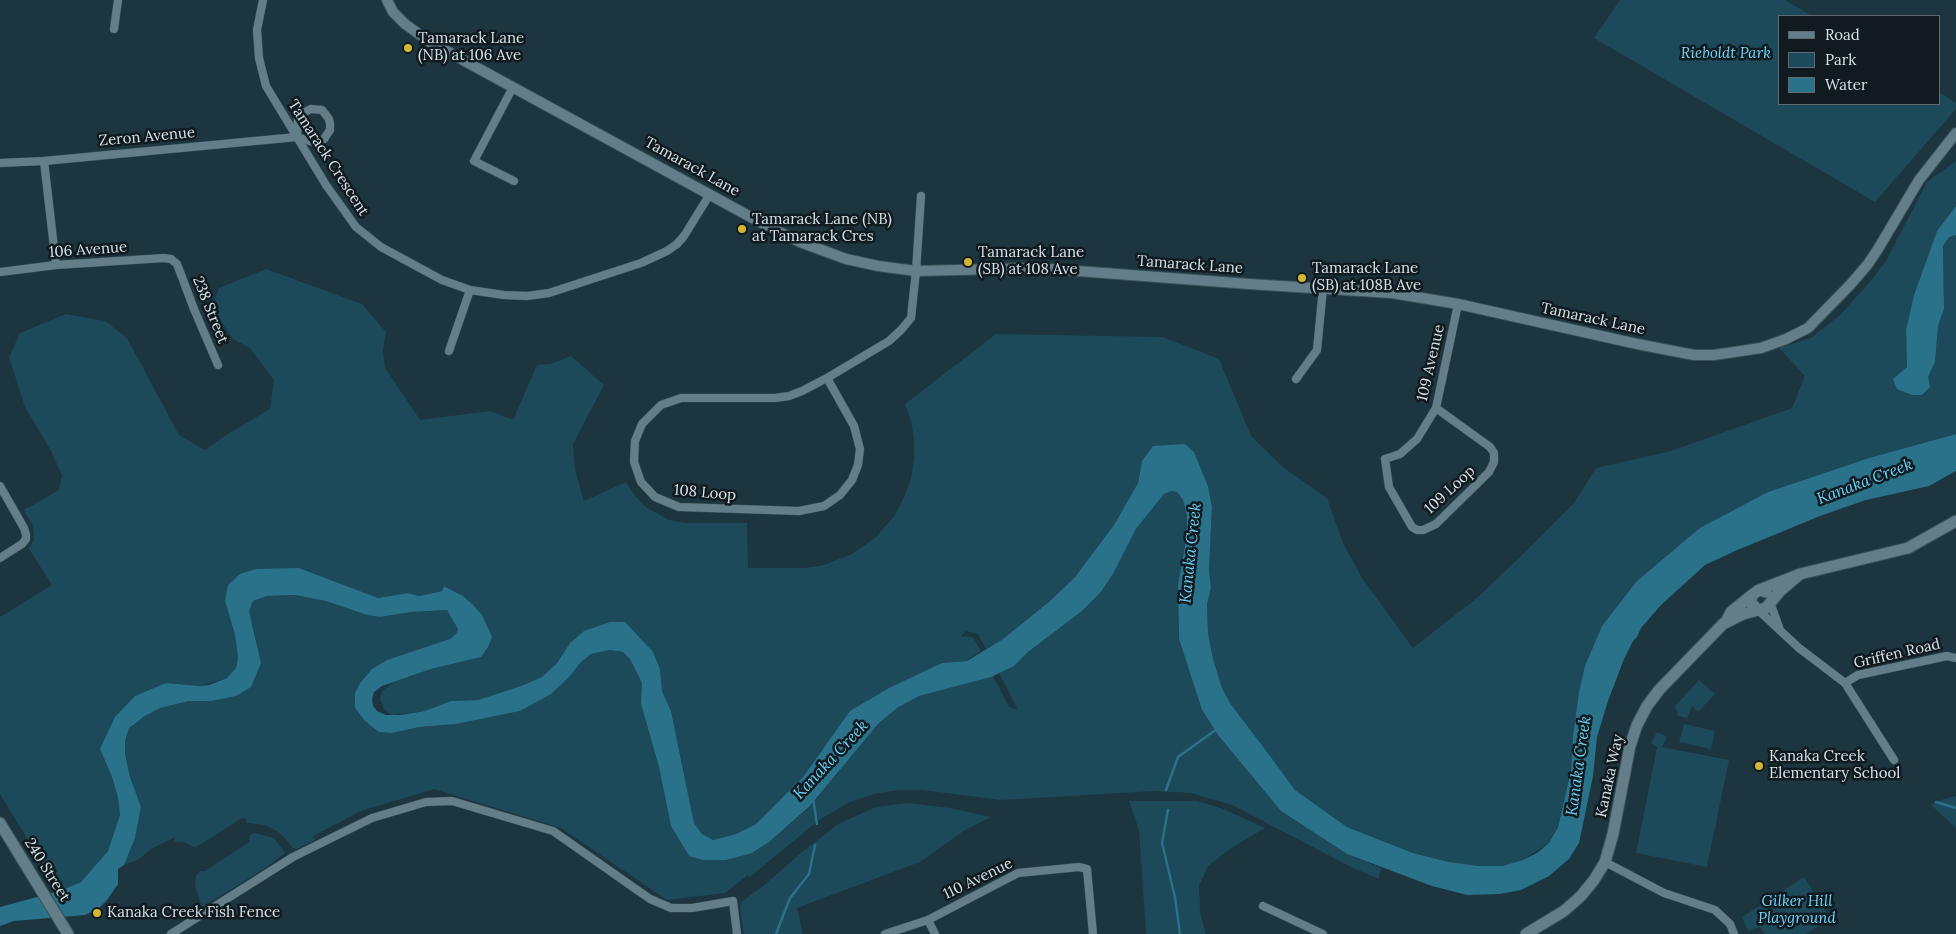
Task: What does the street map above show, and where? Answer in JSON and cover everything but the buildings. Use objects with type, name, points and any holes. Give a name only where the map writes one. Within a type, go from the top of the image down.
[{"type":"main road","name":"Kanaka Way","points":[[1526,934],[1564,911],[1581,896],[1594,880],[1604,862],[1613,834],[1630,746],[1637,725],[1647,706],[1659,690],[1726,621],[1731,612],[1755,593],[1800,574],[1908,548],[1956,520]]},
{"type":"main road","name":"Kanaka Way","points":[[1770,602],[1800,574]]},
{"type":"main road","points":[[1767,592],[1770,602],[1766,608],[1758,609],[1751,603],[1755,593],[1767,592]]},
{"type":"main road","name":"Kanaka Way","points":[[1726,621],[1758,609]]},
{"type":"main road","name":"240 Street","points":[[0,823],[68,934]]},
{"type":"street","points":[[114,29],[118,0]]},
{"type":"street","name":"Tamarack Crescent","points":[[263,0],[257,30],[258,58],[266,86],[326,185],[356,227],[381,247],[442,280],[470,290],[504,295],[538,295],[549,293],[655,258],[677,244],[710,194]]},
{"type":"street","name":"Tamarack Lane","points":[[386,0],[394,12],[418,35],[793,239],[824,252],[870,265],[916,271],[1038,268],[1229,283],[1392,293],[1458,304],[1694,355],[1732,353],[1774,344],[1808,328],[1850,286],[1878,249],[1928,166],[1956,133]]},
{"type":"street","points":[[513,87],[474,160],[514,182]]},
{"type":"street","points":[[311,108],[322,110],[326,114],[329,119],[330,130],[324,139],[313,142],[297,137],[296,124],[301,114],[311,108]]},
{"type":"street","name":"Zeron Avenue","points":[[0,163],[44,161],[297,137]]},
{"type":"street","points":[[44,161],[56,265]]},
{"type":"street","name":"108 Loop","points":[[827,378],[854,426],[860,449],[858,465],[852,480],[840,495],[824,506],[799,511],[679,508],[655,498],[641,482],[633,455],[635,441],[642,424],[661,405],[681,398],[776,398],[789,396],[827,378],[889,341],[901,330],[911,318],[921,196]]},
{"type":"street","name":"106 Avenue","points":[[0,272],[56,265],[164,258],[177,264]]},
{"type":"street","name":"238 Street","points":[[177,264],[218,365]]},
{"type":"street","points":[[1296,379],[1317,350],[1323,288]]},
{"type":"street","points":[[449,351],[470,290]]},
{"type":"street","name":"109 Avenue","points":[[1382,457],[1400,454],[1417,439],[1436,408],[1458,304]]},
{"type":"street","name":"109 Loop","points":[[1382,457],[1389,487],[1412,527],[1416,530],[1423,530],[1436,524],[1489,472],[1494,462],[1494,453],[1490,447],[1436,408]]},
{"type":"street","points":[[0,486],[24,528],[26,539],[22,544],[0,558]]},
{"type":"street","points":[[1770,602],[1780,628]]},
{"type":"street","points":[[1758,609],[1799,648],[1845,683],[1894,760]]},
{"type":"street","name":"Griffen Road","points":[[1845,683],[1858,675],[1948,656],[1956,658]]},
{"type":"street","points":[[172,934],[293,857],[372,818],[426,802],[452,801],[553,830],[650,898],[671,908],[692,908],[733,901],[737,934]]},
{"type":"street","points":[[1604,862],[1664,893],[1715,910],[1730,924],[1734,934]]},
{"type":"street","name":"110 Avenue","points":[[885,934],[928,920],[1018,872],[1079,867],[1087,869],[1093,934]]},
{"type":"street","points":[[1263,906],[1323,934]]},
{"type":"street","points":[[928,920],[935,934]]},
{"type":"green space","name":"Rieboldt Park","points":[[1620,0],[1785,0],[1810,15],[1778,15],[1778,105],[1941,105],[1941,94],[1956,103],[1956,109],[1875,202],[1594,38]]},
{"type":"green space","points":[[1956,161],[1956,206],[1937,231],[1914,295],[1906,330],[1907,367],[1928,377],[1935,362],[1938,326],[1944,308],[1943,246],[1949,237],[1956,235],[1956,434],[1869,458],[1768,492],[1602,626],[1579,692],[1571,770],[1558,826],[1549,843],[1523,860],[1502,866],[1479,866],[1449,862],[1413,853],[1347,827],[1295,790],[1230,703],[1222,688],[1213,659],[1208,633],[1207,604],[1211,588],[1209,569],[1212,507],[1208,486],[1194,452],[1185,444],[1142,461],[1138,483],[1114,525],[1075,577],[1050,601],[1003,639],[986,649],[978,634],[966,631],[961,636],[973,637],[981,651],[966,661],[942,663],[823,748],[803,777],[756,824],[736,834],[713,840],[702,834],[694,823],[671,711],[662,691],[660,669],[653,652],[570,643],[557,663],[542,677],[521,686],[478,700],[451,701],[426,711],[391,715],[384,709],[380,699],[382,691],[394,682],[431,669],[481,657],[458,593],[445,586],[442,591],[419,596],[408,593],[378,598],[299,568],[225,601],[235,635],[238,658],[236,668],[227,678],[200,686],[165,683],[100,749],[112,777],[118,798],[120,815],[108,851],[81,882],[59,891],[0,794],[0,617],[52,585],[29,549],[34,539],[33,526],[24,510],[59,490],[62,475],[50,449],[25,407],[9,357],[20,333],[66,314],[105,321],[127,338],[179,435],[205,450],[270,409],[274,380],[250,348],[233,339],[212,308],[219,288],[266,269],[362,304],[386,332],[383,350],[385,368],[420,420],[490,411],[513,420],[537,365],[551,364],[571,356],[604,385],[573,444],[575,470],[584,501],[626,482],[635,496],[647,508],[669,520],[685,523],[747,523],[748,568],[805,568],[824,565],[852,554],[876,537],[895,515],[911,479],[914,439],[911,421],[905,404],[996,334],[1163,337],[1219,359],[1251,436],[1284,468],[1327,498],[1343,543],[1362,578],[1413,648],[1478,597],[1524,553],[1574,503],[1596,468],[1671,451],[1792,408],[1805,376],[1779,348],[1811,338],[1840,315],[1886,261],[1927,182]]},
{"type":"green space","points":[[1170,491],[1177,492],[1183,500],[1187,516],[1187,535],[1178,584],[1179,639],[1202,710],[1218,735],[1281,811],[1347,854],[1381,868],[1379,879],[1353,868],[1232,805],[1191,793],[1154,791],[1001,800],[922,790],[898,790],[874,794],[850,802],[819,820],[750,877],[748,875],[725,893],[667,900],[561,828],[434,789],[361,811],[313,836],[315,840],[297,849],[293,848],[275,830],[265,825],[247,823],[245,818],[242,818],[198,846],[194,847],[184,842],[174,842],[175,837],[151,849],[139,859],[124,865],[135,838],[141,807],[130,777],[125,754],[125,741],[129,728],[160,708],[189,701],[211,701],[258,648],[249,611],[253,601],[267,596],[295,595],[326,601],[367,615],[380,617],[411,612],[447,610],[458,629],[456,634],[450,639],[387,660],[372,669],[360,683],[355,693],[393,733],[419,727],[456,724],[520,711],[569,677],[581,662],[591,654],[610,650],[623,652],[630,659],[642,683],[641,704],[659,767],[671,826],[689,856],[752,853],[769,842],[811,806],[878,724],[897,708],[919,696],[993,676],[1009,707],[1018,710],[999,673],[1014,666],[1028,652],[1082,611],[1101,592],[1113,574],[1136,529],[1164,494]]},
{"type":"green space","points":[[1699,680],[1715,694],[1698,712],[1692,706],[1687,718],[1678,716],[1675,706]]},
{"type":"green space","points":[[1684,724],[1715,731],[1711,749],[1679,742]]},
{"type":"green space","points":[[1657,732],[1667,737],[1662,747],[1729,760],[1707,867],[1636,853],[1657,747],[1651,743]]},
{"type":"green space","points":[[1956,796],[1956,828],[1931,805],[1937,801]]},
{"type":"green space","points":[[1129,801],[1196,801],[1221,808],[1265,828],[1231,848],[1208,866],[1199,886],[1200,913],[1206,934],[1146,934],[1139,830]]},
{"type":"green space","points":[[907,803],[950,808],[991,817],[965,830],[920,862],[797,908],[803,934],[744,934],[740,908],[741,902],[763,886],[801,853],[838,824],[876,807]]},
{"type":"green space","points":[[255,833],[274,838],[285,853],[264,869],[202,907],[195,886],[196,876],[200,871],[205,871],[249,842],[250,835]]},
{"type":"green space","name":"Gilker Hill Playground","points":[[1804,877],[1831,919],[1805,934],[1765,934],[1760,927],[1748,931],[1742,917]]},
{"type":"water","points":[[1956,206],[1956,235],[1949,237],[1943,246],[1944,309],[1938,326],[1935,362],[1928,377],[1930,387],[1922,395],[1912,395],[1897,389],[1893,379],[1907,367],[1906,330],[1914,295],[1937,231]]},
{"type":"water","name":"Kanaka Creek","points":[[1956,434],[1956,471],[1929,486],[1866,500],[1820,516],[1735,551],[1705,565],[1661,605],[1641,628],[1633,641],[1608,701],[1597,737],[1593,776],[1579,843],[1569,859],[1549,876],[1521,890],[1499,894],[1467,895],[1432,886],[1347,854],[1281,811],[1218,735],[1202,710],[1179,639],[1178,584],[1187,535],[1187,516],[1183,500],[1177,492],[1171,491],[1164,494],[1136,529],[1113,574],[1101,592],[1082,611],[1028,652],[1014,666],[991,677],[919,696],[897,708],[878,724],[810,806],[769,842],[752,853],[726,860],[703,860],[689,856],[671,826],[659,767],[641,704],[642,683],[630,659],[623,652],[610,650],[591,654],[551,694],[520,711],[456,724],[419,727],[392,733],[379,732],[365,721],[355,708],[355,693],[360,683],[372,669],[387,660],[450,639],[456,634],[458,629],[447,610],[411,612],[380,617],[367,615],[326,601],[295,595],[267,596],[253,601],[249,611],[261,663],[251,687],[236,696],[211,701],[189,701],[160,708],[129,728],[125,741],[125,754],[130,777],[141,807],[135,838],[124,865],[118,869],[118,884],[107,900],[98,909],[85,915],[14,921],[0,926],[0,907],[59,891],[81,882],[108,851],[120,815],[118,798],[112,777],[100,749],[115,717],[135,696],[166,683],[209,685],[227,678],[236,668],[238,658],[235,635],[225,601],[228,585],[240,574],[256,569],[299,568],[378,598],[408,593],[419,596],[442,591],[444,586],[463,596],[473,605],[482,615],[492,637],[481,657],[431,669],[382,686],[374,692],[372,699],[373,706],[377,711],[386,715],[425,711],[451,701],[478,700],[521,686],[542,677],[557,663],[570,643],[584,631],[610,622],[625,622],[653,652],[660,669],[662,691],[671,711],[694,823],[702,834],[713,840],[736,834],[756,824],[803,777],[850,711],[889,688],[942,663],[967,661],[1003,639],[1050,601],[1075,577],[1114,525],[1138,483],[1142,461],[1153,446],[1185,444],[1194,452],[1208,486],[1212,507],[1209,569],[1211,588],[1207,604],[1208,633],[1213,659],[1222,688],[1230,703],[1295,790],[1347,827],[1413,853],[1449,862],[1479,866],[1502,866],[1523,860],[1537,853],[1549,843],[1558,827],[1571,770],[1573,736],[1579,692],[1585,666],[1602,626],[1637,581],[1700,528],[1768,492],[1869,458]]},
{"type":"waterway","points":[[1166,790],[1178,757],[1217,729]]},
{"type":"waterway","name":"Kanaka Creek","points":[[813,798],[817,824]]},
{"type":"waterway","points":[[1936,802],[1956,808]]},
{"type":"waterway","points":[[1168,810],[1162,843],[1175,897],[1180,934]]},
{"type":"waterway","points":[[776,934],[790,898],[809,874],[815,845]]},
{"type":"place","name":"Tamarack Lane (NB) at 106 Ave","points":[[408,48]]},
{"type":"place","name":"Tamarack Lane (NB) at Tamarack Cres","points":[[742,229]]},
{"type":"place","name":"Tamarack Lane (SB) at 108 Ave","points":[[968,262]]},
{"type":"place","name":"Tamarack Lane (SB) at 108B Ave","points":[[1302,278]]},
{"type":"place","name":"Kanaka Creek Elementary School","points":[[1759,766]]},
{"type":"place","name":"Kanaka Creek Fish Fence","points":[[97,913]]}]
